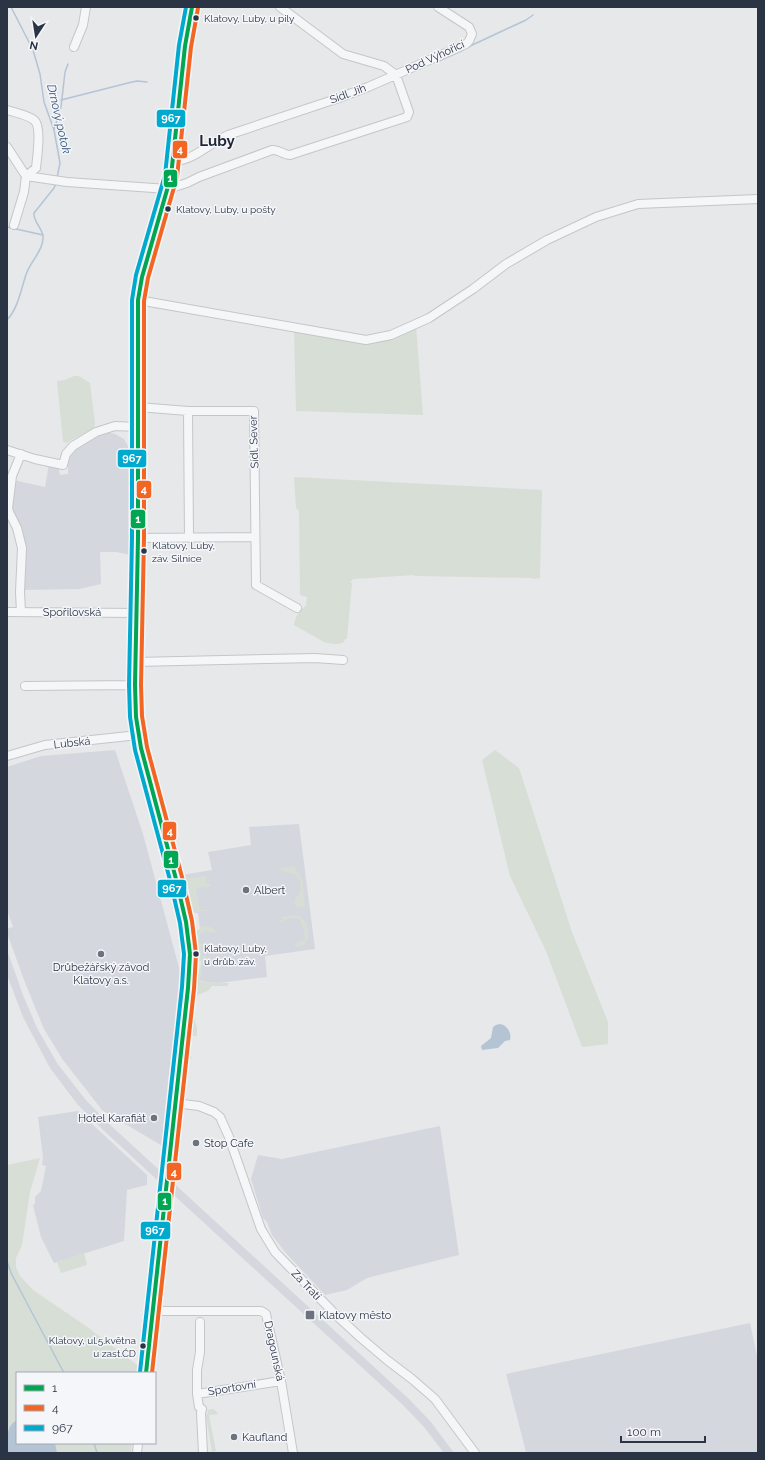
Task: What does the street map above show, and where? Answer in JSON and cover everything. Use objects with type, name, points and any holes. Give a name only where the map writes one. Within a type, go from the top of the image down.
[{"type":"street","points":[[74,47],[82,30],[86,7]]},
{"type":"street","points":[[146,1372],[154,1311],[189,976],[189,946],[182,904],[149,782],[138,735],[136,717],[138,300],[142,277],[168,189],[173,161],[185,46],[192,7]]},
{"type":"street","points":[[26,176],[67,182],[168,189],[272,150],[278,150],[286,155],[290,155],[405,118],[408,115],[409,112],[396,75],[384,66],[343,54],[280,7]]},
{"type":"street","name":"Pod Výhořicí","points":[[396,75],[469,42],[472,34],[469,27],[438,7]]},
{"type":"street","name":"Sídl. Jih","points":[[173,161],[186,160],[218,139],[228,135],[336,99],[396,75]]},
{"type":"street","points":[[7,110],[35,120],[38,128],[36,168],[26,176]]},
{"type":"street","points":[[7,147],[26,176],[24,192],[14,225]]},
{"type":"street","points":[[138,300],[366,340],[391,335],[430,318],[473,289],[506,264],[546,240],[596,217],[638,204],[758,199]]},
{"type":"street","name":"Sídl. Sever","points":[[138,407],[188,411],[254,411],[256,585],[296,608]]},
{"type":"street","points":[[188,411],[189,538]]},
{"type":"street","points":[[7,450],[63,465],[66,454],[72,446],[96,432],[115,426],[138,427]]},
{"type":"street","points":[[21,454],[12,476],[8,508],[22,548],[20,592],[21,612]]},
{"type":"street","points":[[138,538],[255,537]]},
{"type":"street","name":"Spořilovská","points":[[7,612],[137,613]]},
{"type":"street","points":[[136,662],[315,658],[343,660]]},
{"type":"street","points":[[25,686],[135,685]]},
{"type":"street","name":"Lubská","points":[[7,756],[46,745],[138,735]]},
{"type":"street","name":"Za Tratí","points":[[175,1103],[199,1106],[214,1112],[220,1117],[229,1137],[259,1224],[275,1252],[360,1338],[426,1390],[435,1399],[475,1453]]},
{"type":"street","name":"Dragounská","points":[[154,1311],[264,1312],[268,1318],[281,1381],[293,1453]]},
{"type":"street","points":[[197,1394],[197,1370],[200,1352],[200,1322]]},
{"type":"street","name":"Sportovní","points":[[203,1453],[202,1409],[199,1407],[197,1394],[281,1381]]},
{"type":"shaded area","points":[[416,326],[423,415],[296,411],[294,329],[353,340]]},
{"type":"shaded area","points":[[74,376],[79,376],[90,383],[95,424],[94,428],[66,443],[63,441],[57,381],[65,380]]},
{"type":"shaded area","points":[[107,432],[124,439],[128,446],[129,517],[133,525],[131,555],[116,552],[100,552],[101,584],[79,589],[24,590],[24,544],[11,507],[14,480],[45,487],[49,464],[58,466],[60,475],[68,474],[69,458],[74,451],[83,444]]},
{"type":"shaded area","points":[[294,477],[542,490],[540,578],[414,575],[353,579],[350,583],[352,583],[347,639],[340,644],[324,642],[294,625],[301,609],[306,606],[307,597],[300,595],[299,511],[296,508]]},
{"type":"shaded area","points":[[115,750],[143,834],[181,975],[164,1147],[102,1110],[63,1060],[44,1029],[7,933],[7,929],[13,927],[7,910],[7,767],[41,756]]},
{"type":"shaded area","points":[[495,750],[519,768],[572,932],[608,1022],[608,1044],[582,1047],[546,951],[510,876],[482,760]]},
{"type":"shaded area","points":[[299,824],[315,949],[265,956],[267,977],[218,983],[196,981],[201,965],[201,961],[199,961],[197,931],[200,929],[198,913],[195,913],[192,908],[182,875],[212,870],[208,852],[251,845],[249,827]]},
{"type":"shaded area","points":[[294,866],[303,881],[305,908],[297,907],[294,901],[301,890],[300,880],[294,874],[276,869]]},
{"type":"shaded area","points":[[206,876],[207,884],[211,885],[208,887],[196,888],[200,910],[214,910],[196,912],[192,908],[182,879]]},
{"type":"shaded area","points":[[297,915],[304,920],[306,924],[308,929],[308,938],[304,945],[297,947],[295,946],[296,943],[305,939],[300,919],[290,918],[280,923],[279,920],[282,920],[282,917]]},
{"type":"shaded area","points":[[206,926],[213,928],[217,933],[208,932],[207,930],[199,934],[200,944],[205,943],[205,945],[201,946],[202,956],[206,955],[207,964],[201,965],[201,961],[199,961],[197,931],[200,927]]},
{"type":"shaded area","points":[[7,950],[23,995],[37,1028],[57,1063],[85,1099],[107,1122],[409,1399],[431,1422],[454,1453],[444,1453],[424,1427],[403,1405],[154,1177],[78,1105],[50,1068],[23,1017],[7,975]]},
{"type":"shaded area","points":[[202,966],[200,982],[228,983],[228,986],[212,986],[208,991],[197,995],[194,1018],[197,1028],[197,1036],[189,1035],[187,1056],[192,1057],[190,1059],[186,1059],[187,1035],[192,1001],[200,967]]},
{"type":"shaded area","points":[[78,1111],[147,1175],[147,1185],[127,1190],[124,1241],[54,1263],[41,1237],[33,1205],[35,1204],[35,1197],[41,1191],[46,1166],[42,1165],[43,1157],[38,1117]]},
{"type":"shaded area","points":[[440,1126],[459,1255],[367,1278],[347,1290],[325,1295],[285,1252],[272,1235],[267,1222],[263,1218],[251,1179],[258,1155],[282,1159]]},
{"type":"shaded area","points":[[40,1158],[30,1192],[22,1245],[16,1258],[16,1267],[20,1276],[33,1290],[86,1326],[141,1368],[140,1372],[16,1372],[16,1444],[132,1444],[131,1453],[7,1453],[7,1165]]},
{"type":"shaded area","points":[[84,1253],[87,1265],[61,1273],[57,1262]]},
{"type":"shaded area","points":[[750,1323],[758,1361],[758,1453],[524,1453],[526,1452],[506,1374]]},
{"type":"shaded area","points":[[212,1409],[218,1414],[209,1415],[216,1451],[212,1452],[206,1416],[208,1412],[207,1410]]},
{"type":"water","points":[[500,1024],[505,1026],[508,1030],[510,1040],[505,1041],[498,1048],[482,1050],[481,1046],[491,1038],[493,1027]]},
{"type":"water","points":[[16,1421],[16,1444],[55,1444],[57,1453],[7,1453],[7,1439],[10,1426]]},
{"type":"waterway","name":"Drnový potok","points":[[11,7],[33,50],[40,74],[44,102],[54,130],[60,163],[57,178]]},
{"type":"waterway","points":[[468,47],[526,20],[533,15]]},
{"type":"waterway","points":[[439,61],[463,50]]},
{"type":"waterway","points":[[54,130],[61,107],[65,72],[68,64]]},
{"type":"waterway","points":[[61,100],[137,81],[147,82]]},
{"type":"waterway","name":"Drnový potok","points":[[7,320],[14,309],[27,272],[42,245],[43,236],[35,219],[34,213],[54,188],[56,183]]},
{"type":"waterway","points":[[7,227],[43,235]]},
{"type":"waterway","name":"Drnový potok","points":[[7,1261],[11,1273],[63,1372]]},
{"type":"waterway","name":"Drnový potok","points":[[94,1444],[97,1453]]},
{"type":"transit line","name":"967","points":[[140,1372],[182,987],[184,954],[180,923],[135,750],[130,717],[132,300],[136,275],[165,175],[179,45],[186,7]]},
{"type":"transit line","name":"1","points":[[146,1372],[188,988],[190,954],[186,922],[141,748],[136,717],[138,300],[142,277],[171,176],[185,46],[192,7]]},
{"type":"transit line","name":"4","points":[[152,1372],[194,989],[196,954],[192,921],[182,877],[147,747],[142,716],[144,301],[148,278],[177,177],[191,47],[198,8]]},
{"type":"place","name":"Klatovy, Luby, u pily","points":[[196,18]]},
{"type":"place","name":"Klatovy, Luby, u pošty","points":[[168,209]]},
{"type":"place","name":"Klatovy, Luby, záv. Silnice","points":[[144,551]]},
{"type":"place","name":"Albert","points":[[246,890]]},
{"type":"place","name":"Drůbežářský závod Klatovy a.s.","points":[[101,954]]},
{"type":"place","name":"Klatovy, Luby, u drůb. záv.","points":[[196,954]]},
{"type":"place","name":"Hotel Karafiát","points":[[154,1118]]},
{"type":"place","name":"Stop Cafe","points":[[196,1143]]},
{"type":"place","name":"Klatovy město","points":[[310,1315]]},
{"type":"place","name":"Klatovy, ul.5.května u zast.ČD","points":[[143,1346]]},
{"type":"place","name":"Kaufland","points":[[234,1437]]},
{"type":"district","name":"Luby","points":[[217,141]]}]
